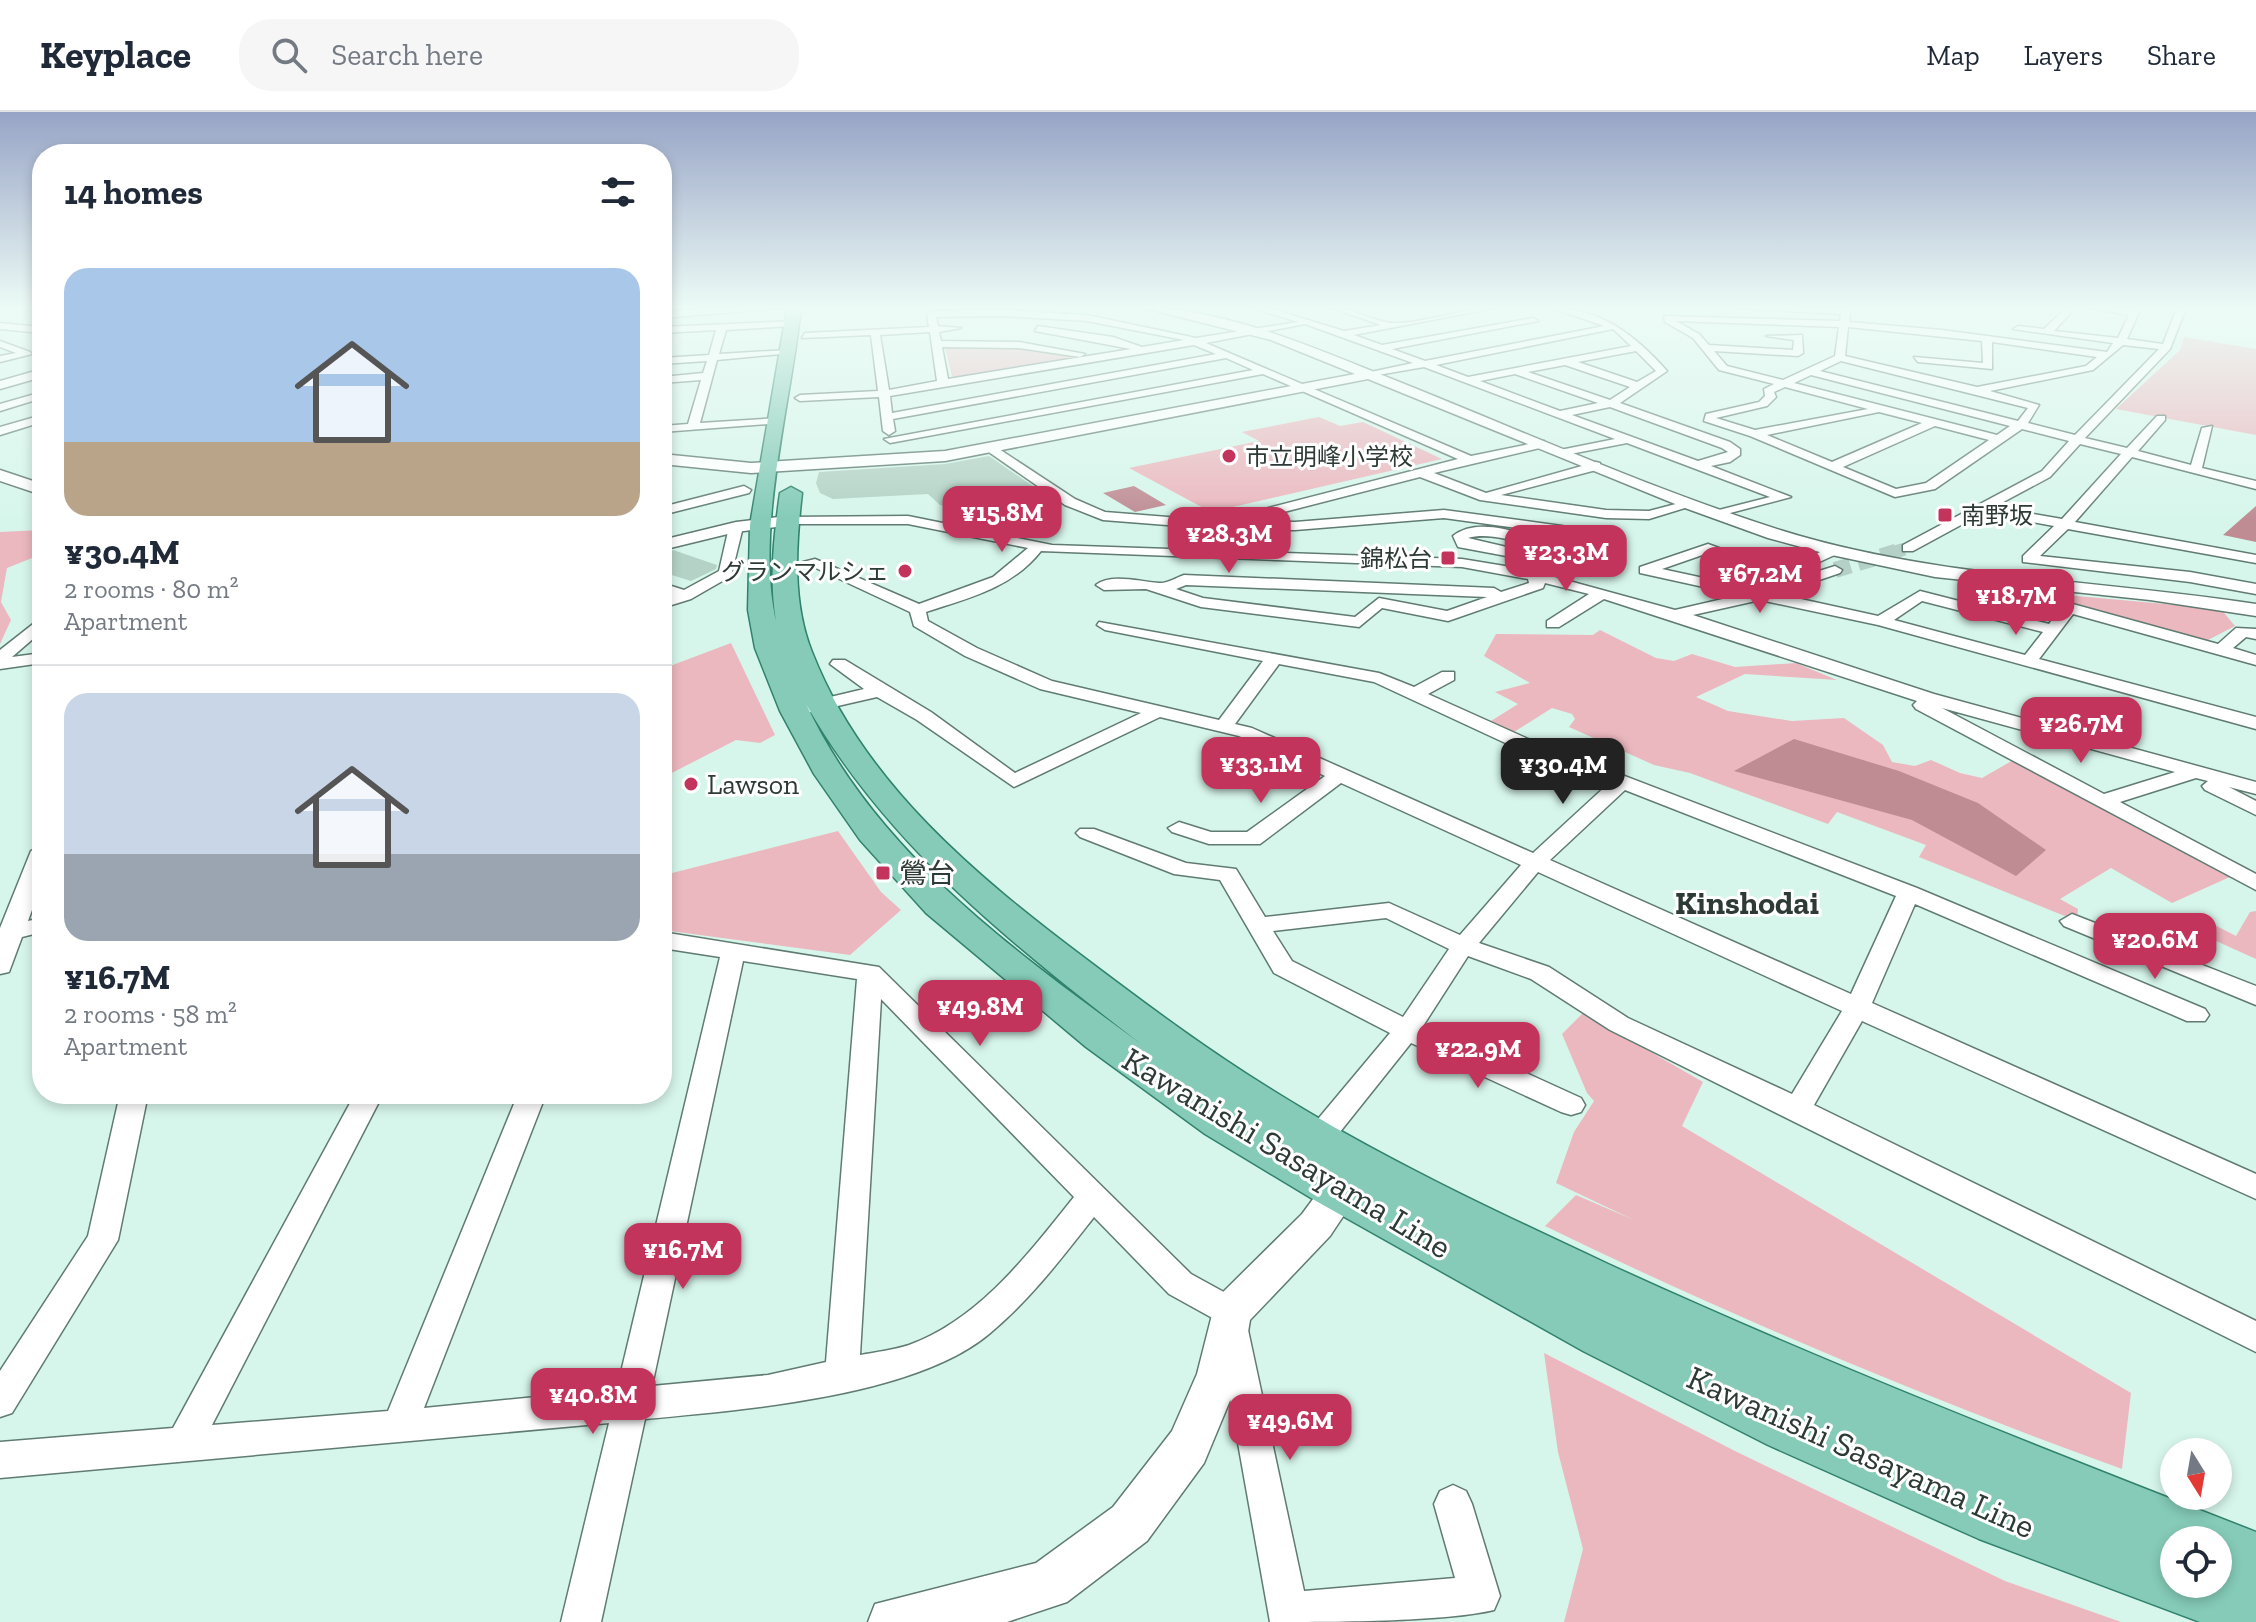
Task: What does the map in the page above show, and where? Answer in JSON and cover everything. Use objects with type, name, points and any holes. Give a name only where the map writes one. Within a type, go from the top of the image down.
[{"type":"main road","name":"Kawanishi Sasayama Line","points":[[789,378],[783,443],[762,524],[786,592],[811,746],[916,883],[1111,1046],[1198,1107],[1351,1178],[1525,1249],[1739,1353],[1924,1434],[2160,1526]]},
{"type":"main road","name":"Kawanishi Sasayama Line","points":[[807,708],[935,853],[1017,928],[1215,1076],[1318,1139],[1351,1178],[1544,1305],[1722,1393],[1914,1479],[2104,1557],[2160,1576]]},
{"type":"main road","points":[[2232,1554],[2256,1563]]},
{"type":"main road","points":[[2223,1598],[2256,1609]]},
{"type":"street","points":[[0,385],[23,378]]},
{"type":"street","points":[[693,427],[707,378]]},
{"type":"street","points":[[882,378],[892,460]]},
{"type":"street","points":[[942,378],[943,383]]},
{"type":"street","points":[[672,505],[783,443],[884,394],[969,378]]},
{"type":"street","points":[[1080,378],[1154,417]]},
{"type":"street","points":[[888,417],[1099,378]]},
{"type":"street","points":[[890,439],[1224,378]]},
{"type":"street","points":[[1282,378],[1470,460]]},
{"type":"street","points":[[672,428],[693,427],[892,460],[945,456],[1350,378]]},
{"type":"street","points":[[1379,378],[1691,504],[1834,550],[1935,571],[2150,594],[2256,610]]},
{"type":"street","points":[[1464,378],[1784,497],[1720,514]]},
{"type":"street","points":[[1468,380],[1477,378]]},
{"type":"street","points":[[1536,378],[1736,452],[1726,459],[1697,465]]},
{"type":"street","points":[[1615,378],[1638,386]]},
{"type":"street","points":[[1560,414],[1611,404],[1650,378]]},
{"type":"street","points":[[1762,378],[1998,439]]},
{"type":"street","points":[[1793,378],[1768,391],[1771,397],[1763,404],[1708,419],[1754,434],[1895,493],[1930,486],[2021,424],[2035,407],[2031,403],[1928,378]]},
{"type":"street","points":[[1838,378],[2256,485]]},
{"type":"street","points":[[1977,390],[2036,378]]},
{"type":"street","points":[[1908,548],[2046,474],[2137,378]]},
{"type":"street","points":[[0,408],[32,398]]},
{"type":"street","points":[[1754,434],[1880,410]]},
{"type":"street","points":[[2161,418],[2133,452],[2028,559],[2190,577],[2256,589]]},
{"type":"street","points":[[0,431],[32,421]]},
{"type":"street","points":[[1831,467],[1932,423]]},
{"type":"street","points":[[2196,468],[2208,428]]},
{"type":"street","points":[[1564,453],[1627,440]]},
{"type":"street","points":[[672,458],[783,443]]},
{"type":"street","points":[[1218,525],[1540,444]]},
{"type":"street","points":[[989,448],[1070,502],[1103,516],[1218,525],[1295,526],[1444,514],[1562,530],[1603,541],[1604,547],[1579,552],[1480,531],[1460,536],[1463,544],[1474,549],[1523,555],[1538,585],[1448,616],[1379,603],[1359,622],[1201,602],[1147,584],[1104,585]]},
{"type":"street","points":[[1480,496],[1596,466]]},
{"type":"street","points":[[1420,472],[1480,496],[1606,514],[1649,515],[1691,504]]},
{"type":"street","points":[[0,475],[32,484]]},
{"type":"street","points":[[1982,509],[2256,559]]},
{"type":"street","points":[[672,543],[762,524],[922,522],[1036,548],[1462,563],[1533,577],[1673,615],[1885,685],[2256,788]]},
{"type":"street","points":[[672,600],[726,573],[762,524]]},
{"type":"street","points":[[810,562],[918,610],[992,583],[1028,560],[1036,548]]},
{"type":"street","points":[[1834,550],[1780,575],[1708,548],[1645,570],[1881,621],[2256,723]]},
{"type":"street","points":[[1673,615],[1760,595],[1835,570]]},
{"type":"street","points":[[1161,589],[1184,580],[1507,594]]},
{"type":"street","points":[[672,591],[685,596]]},
{"type":"street","points":[[1553,624],[1599,595]]},
{"type":"street","points":[[1881,621],[1920,596],[2051,629]]},
{"type":"street","points":[[2029,661],[2069,608],[2256,660]]},
{"type":"street","points":[[918,610],[920,623],[943,638],[1046,685],[1155,713],[1225,725],[2256,1187]]},
{"type":"street","points":[[1105,625],[1379,678],[1521,743],[1909,893],[2196,1015]]},
{"type":"street","points":[[2222,650],[2242,631],[2256,634]]},
{"type":"street","points":[[0,662],[32,632]]},
{"type":"street","points":[[1225,725],[1274,658]]},
{"type":"street","points":[[0,662],[32,659]]},
{"type":"street","points":[[839,664],[924,716],[1014,781],[1155,713]]},
{"type":"street","points":[[1414,694],[1448,676]]},
{"type":"street","points":[[1885,685],[2256,883]]},
{"type":"street","points":[[807,708],[879,691]]},
{"type":"street","points":[[2164,763],[2256,809]]},
{"type":"street","points":[[1179,828],[1209,838],[1252,839],[1339,775]]},
{"type":"street","points":[[2102,801],[2188,775]]},
{"type":"street","points":[[1318,1139],[1407,1030],[1463,946],[1533,864],[1623,781]]},
{"type":"street","points":[[1087,833],[1182,869],[1228,874],[1283,967],[1407,1030],[1571,1105]]},
{"type":"street","points":[[0,966],[6,934],[32,874]]},
{"type":"street","points":[[1797,1109],[1857,1008],[1909,893]]},
{"type":"street","points":[[1260,925],[1389,910],[1463,946],[1540,973],[1619,1024],[2256,1337]]},
{"type":"street","points":[[2072,921],[2256,996]]},
{"type":"street","points":[[6,934],[32,928]]},
{"type":"street","points":[[672,941],[870,973],[1180,1284],[1231,1312]]},
{"type":"street","points":[[581,1622],[628,1403],[734,949]]},
{"type":"street","points":[[842,1375],[870,973]]},
{"type":"street","points":[[0,1401],[103,1240],[132,1104]]},
{"type":"street","points":[[183,1445],[364,1104]]},
{"type":"street","points":[[399,1427],[528,1104]]},
{"type":"street","points":[[893,1622],[989,1612],[1049,1584],[1130,1524],[1188,1447],[1219,1374],[1231,1312],[1316,1225],[1351,1178]]},
{"type":"street","points":[[0,1460],[399,1427],[768,1391],[915,1359],[975,1326],[1031,1274],[1091,1198]]},
{"type":"street","points":[[1231,1312],[1289,1617],[1480,1596],[1453,1504]]},
{"type":"shaded area","points":[[2149,378],[2256,378],[2256,435],[2116,409]]},
{"type":"shaded area","points":[[1319,417],[1340,426],[1363,422],[1442,459],[1211,512],[1129,468],[1259,441],[1242,432]]},
{"type":"shaded area","points":[[1134,486],[1166,505],[1135,512],[1103,493]]},
{"type":"shaded area","points":[[2256,506],[2256,542],[2223,535]]},
{"type":"shaded area","points":[[32,530],[32,558],[7,568],[1,602],[11,620],[0,644],[0,532]]},
{"type":"shaded area","points":[[2021,591],[2221,609],[2235,626],[2208,640],[2055,601],[2043,623],[2013,616]]},
{"type":"shaded area","points":[[1600,630],[1656,658],[1674,661],[1692,654],[1735,667],[1796,663],[1837,680],[1745,674],[1696,697],[1728,711],[1792,721],[1844,718],[1883,745],[1892,762],[1915,766],[1931,760],[1960,773],[1982,778],[2015,759],[2232,876],[2172,903],[2111,868],[2060,899],[2078,909],[2077,921],[1919,857],[1926,845],[1837,812],[1828,824],[1690,773],[1654,765],[1569,727],[1575,719],[1572,714],[1552,708],[1514,732],[1491,721],[1518,704],[1495,692],[1530,683],[1484,656],[1496,634],[1593,635]]},
{"type":"shaded area","points":[[731,643],[775,735],[760,743],[736,740],[672,773],[672,665]]},
{"type":"shaded area","points":[[1794,739],[1899,771],[1978,803],[2046,850],[2016,876],[1912,820],[1734,771]]},
{"type":"shaded area","points":[[838,831],[881,892],[901,910],[850,955],[672,931],[672,873]]},
{"type":"shaded area","points":[[2256,911],[2256,959],[2194,931],[2205,920],[2236,936],[2250,912]]},
{"type":"shaded area","points":[[1583,1013],[1703,1082],[1682,1126],[2131,1393],[2122,1469],[1830,1355],[1545,1226],[1576,1195],[1634,1220],[1556,1183],[1574,1132],[1594,1101],[1587,1093],[1562,1034]]},
{"type":"shaded area","points":[[1544,1353],[1737,1452],[2005,1581],[2121,1622],[1564,1622],[1583,1549],[1558,1452]]},
{"type":"building","points":[[989,456],[1053,500],[967,512],[940,505],[928,494],[833,499],[820,493],[816,483],[819,472],[945,464]]},
{"type":"building","points":[[672,550],[717,565],[716,569],[691,581],[672,575]]},
{"type":"tunnel","points":[[1892,553],[1908,548]]},
{"type":"tunnel","points":[[1835,570],[1899,551]]},
{"type":"place","name":"市立明峰小学校","points":[[1229,456]]},
{"type":"place","name":"南野坂","points":[[1945,515]]},
{"type":"place","name":"錦松台","points":[[1448,558]]},
{"type":"place","name":"グランマルシェ","points":[[905,571]]},
{"type":"place","name":"Lawson","points":[[691,784]]},
{"type":"place","name":"鶯台","points":[[883,873]]},
{"type":"district","name":"Kinshodai","points":[[1747,903]]}]
